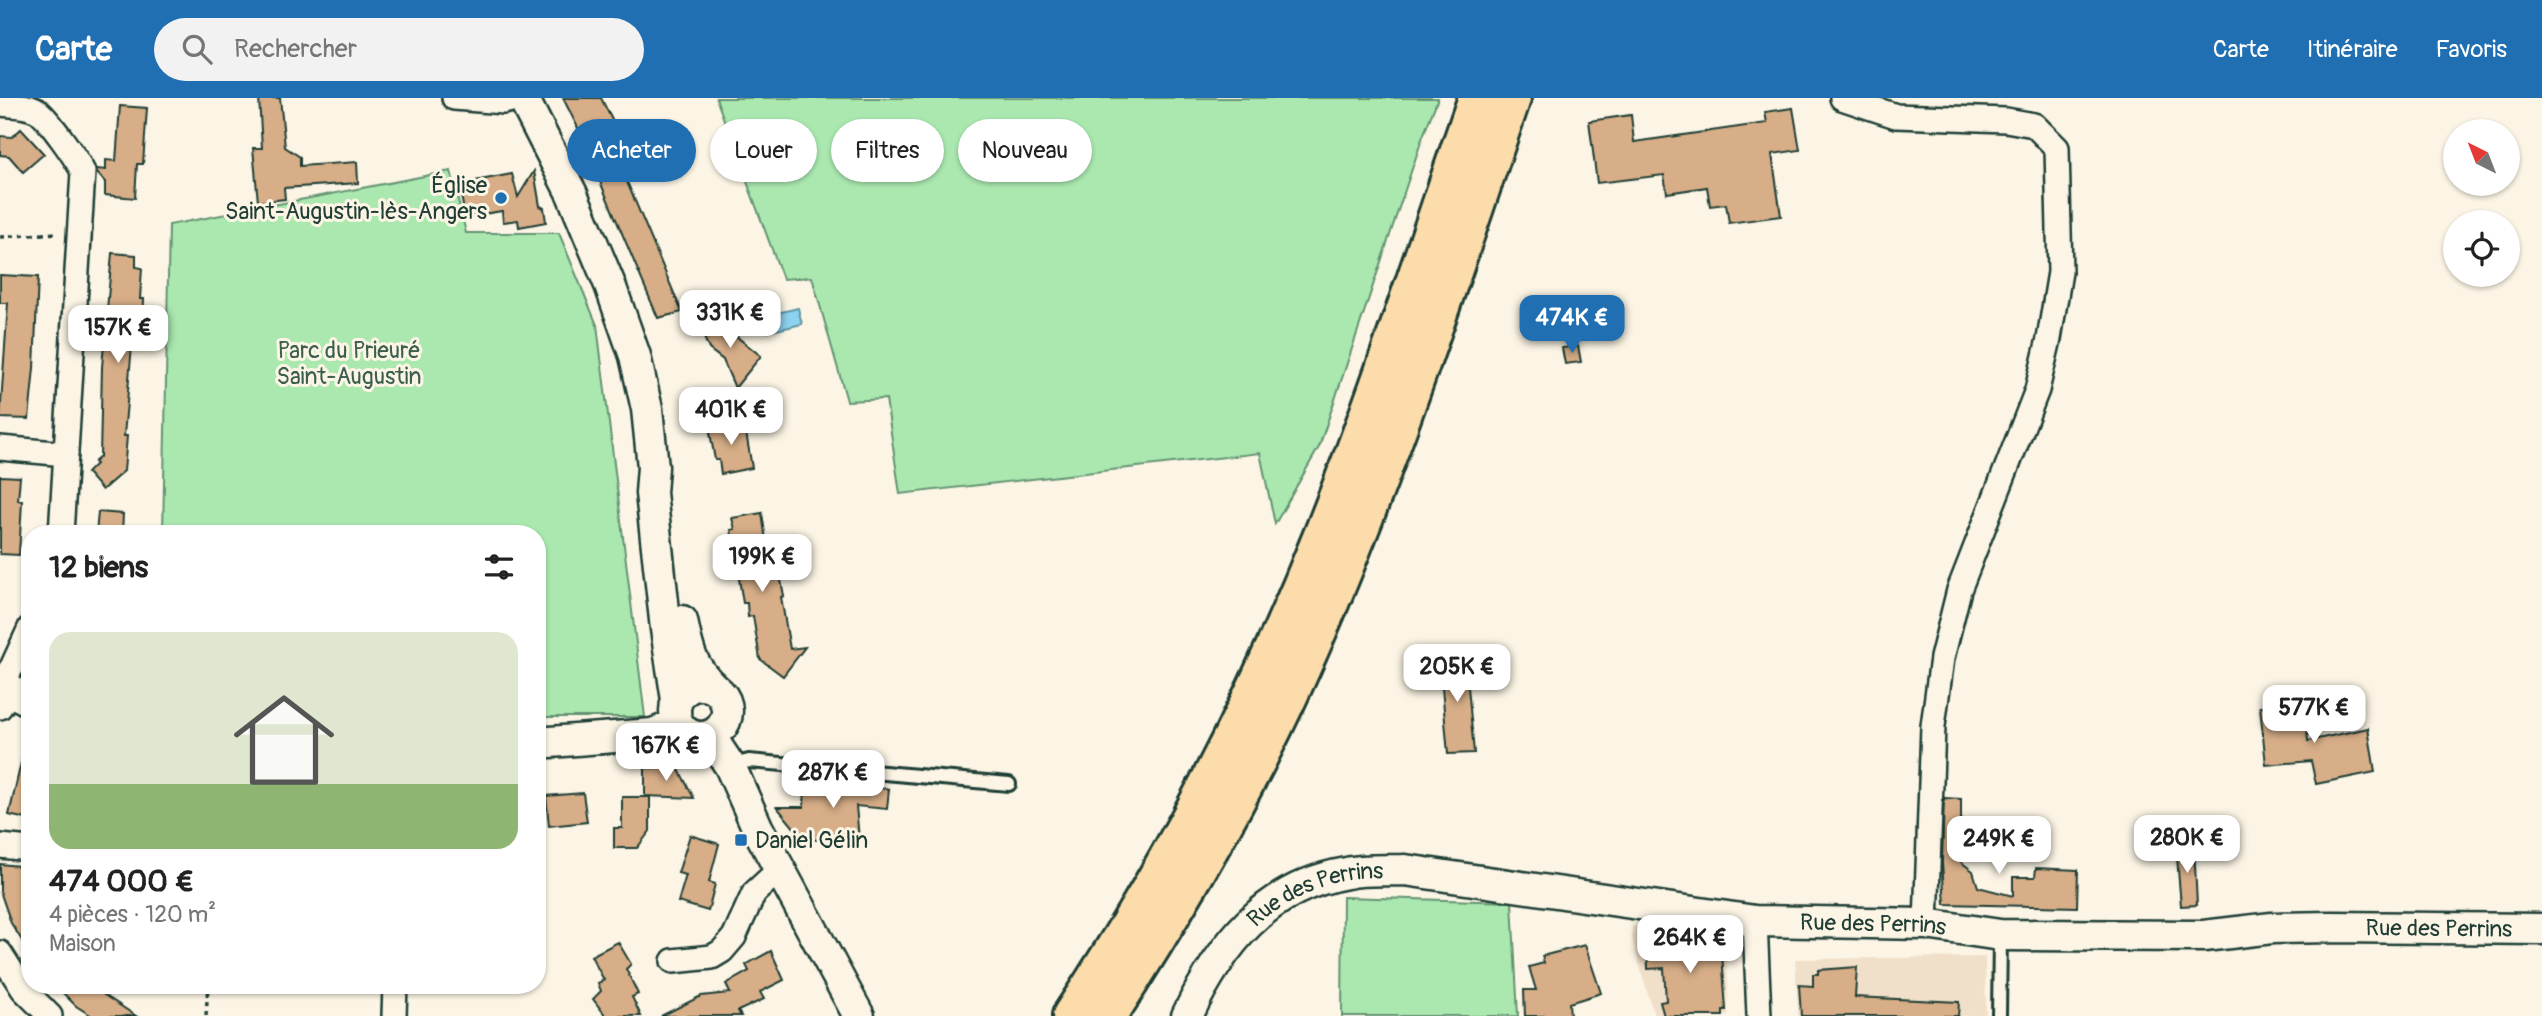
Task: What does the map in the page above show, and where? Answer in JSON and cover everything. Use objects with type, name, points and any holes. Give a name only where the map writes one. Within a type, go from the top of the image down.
[{"type":"highway","points":[[1072,1016],[1109,960],[1170,854],[1274,650],[1324,533],[1353,455],[1478,98]]},
{"type":"highway","points":[[1107,1016],[1197,871],[1287,699],[1318,630],[1395,434],[1511,98]]},
{"type":"street","points":[[454,98],[504,102],[521,98],[572,194],[610,285],[635,356],[647,409],[653,467],[651,493],[677,712],[691,736],[701,738],[720,729],[727,711],[726,701],[699,674],[690,656],[661,490],[653,467]]},
{"type":"street","points":[[1842,98],[1896,116],[2006,120],[2034,125],[2057,148],[2060,272],[2049,339],[2037,390],[1959,590],[1942,659],[1933,726],[1926,924]]},
{"type":"street","points":[[0,104],[39,112],[77,159],[83,172],[62,525]]},
{"type":"street","points":[[0,448],[66,454]]},
{"type":"street","points":[[8,694],[12,667],[21,648]]},
{"type":"street","points":[[546,742],[653,734],[677,712],[685,690],[704,685],[713,688]]},
{"type":"street","points":[[710,736],[730,766],[754,820],[859,1016]]},
{"type":"street","points":[[0,846],[21,848]]},
{"type":"street","points":[[673,961],[712,957],[722,951],[734,937],[754,893],[780,869]]},
{"type":"street","name":"Rue des Perrins","points":[[1187,1016],[1203,983],[1228,944],[1256,913],[1304,884],[1348,872],[1405,870],[1755,921],[1926,924],[2000,935],[2204,936],[2272,928],[2330,927],[2542,929]]},
{"type":"street","points":[[1755,921],[1759,1016]]},
{"type":"street","points":[[0,953],[21,986]]},
{"type":"street","points":[[28,994],[50,1016]]},
{"type":"street","points":[[394,1016],[395,994]]},
{"type":"lane","points":[[730,766],[749,761],[1009,785]]},
{"type":"lane","points":[[1999,1016],[2000,935]]},
{"type":"path","points":[[0,237],[66,233]]},
{"type":"path","points":[[206,1016],[207,994]]},
{"type":"shaded area","points":[[1632,926],[1727,937],[1728,1016],[1654,1016],[1632,939]]},
{"type":"shaded area","points":[[1985,957],[1986,1016],[1798,1016],[1795,959]]},
{"type":"green space","points":[[716,98],[1438,98],[1319,447],[1275,524],[1260,453],[900,494],[886,399],[847,401],[812,277],[783,279],[747,182],[817,182],[817,119],[724,119]]},
{"type":"green space","name":"Parc du Prieuré Saint-Augustin","points":[[451,171],[466,233],[559,233],[597,325],[645,717],[546,717],[546,525],[163,525],[169,225]]},
{"type":"green space","points":[[1343,897],[1512,902],[1518,1016],[1342,1016]]},
{"type":"water","points":[[798,308],[802,324],[768,332],[765,316]]},
{"type":"building","points":[[259,98],[280,98],[285,147],[300,157],[300,166],[357,162],[358,183],[284,188],[285,199],[258,202],[253,148],[262,148]]},
{"type":"building","points":[[563,98],[601,98],[612,119],[574,119]]},
{"type":"building","points":[[120,106],[147,108],[143,164],[137,164],[135,198],[105,195],[105,182],[96,169],[106,170],[106,160],[116,161]]},
{"type":"building","points":[[1793,108],[1800,150],[1772,154],[1781,216],[1729,223],[1726,204],[1710,206],[1707,187],[1667,193],[1664,175],[1597,183],[1589,121],[1631,115],[1634,142],[1767,123],[1765,112]]},
{"type":"building","points":[[21,129],[44,154],[23,172],[9,156],[0,155],[0,136],[12,137]]},
{"type":"building","name":"Église Saint-Augustin-lès-Angers","points":[[534,171],[540,206],[544,208],[546,222],[519,227],[518,220],[503,222],[502,211],[465,217],[459,184],[512,174],[518,197]]},
{"type":"building","points":[[600,182],[627,182],[682,312],[658,318]]},
{"type":"building","points":[[112,253],[136,255],[136,267],[142,268],[140,299],[144,299],[143,327],[133,334],[124,436],[127,436],[124,471],[102,490],[87,473],[100,457],[102,367]]},
{"type":"building","points":[[0,275],[38,277],[29,419],[0,418],[8,303],[0,303]]},
{"type":"building","points":[[722,319],[727,329],[761,356],[735,388],[723,360],[709,349],[700,328]]},
{"type":"building","points":[[1578,346],[1581,362],[1565,364],[1562,348]]},
{"type":"building","points":[[744,421],[752,468],[721,474],[719,460],[715,460],[709,427]]},
{"type":"building","points":[[0,476],[20,477],[18,500],[22,501],[19,555],[0,554]]},
{"type":"building","points":[[98,512],[123,514],[122,525],[97,525]]},
{"type":"building","points":[[762,513],[767,547],[764,559],[767,577],[780,575],[790,649],[805,647],[783,676],[760,659],[753,616],[748,617],[747,603],[743,603],[731,530],[735,529],[732,518]]},
{"type":"building","points":[[1465,653],[1474,753],[1448,754],[1439,655]]},
{"type":"building","points":[[2305,702],[2308,741],[2368,728],[2375,772],[2316,784],[2311,761],[2266,765],[2260,707]]},
{"type":"building","points":[[21,763],[21,818],[9,815]]},
{"type":"building","points":[[645,768],[678,768],[694,798],[645,796]]},
{"type":"building","points":[[805,781],[889,789],[887,809],[856,806],[859,839],[804,840],[777,807],[804,807]]},
{"type":"building","points":[[583,793],[587,822],[549,826],[546,796]]},
{"type":"building","points":[[622,797],[650,797],[650,831],[637,848],[614,848],[614,828],[622,828]]},
{"type":"building","points":[[1944,798],[1961,799],[1961,862],[1973,871],[1978,887],[2013,896],[2013,877],[2035,877],[2036,868],[2078,870],[2077,907],[1945,904],[1942,863]]},
{"type":"building","points":[[690,835],[719,844],[709,882],[715,884],[708,911],[678,902],[686,875],[678,873]]},
{"type":"building","points":[[2176,845],[2194,845],[2197,905],[2181,906]]},
{"type":"building","points":[[0,864],[21,866],[21,939],[11,923],[0,891]]},
{"type":"building","points":[[1666,936],[1721,939],[1726,1010],[1723,1010],[1723,1016],[1664,1016],[1660,1002],[1666,1001],[1664,968],[1648,969],[1647,938]]},
{"type":"building","points":[[618,942],[631,964],[626,969],[638,994],[632,997],[641,1016],[606,1016],[593,999],[601,991],[598,983],[604,980],[591,956]]},
{"type":"building","points":[[1585,945],[1601,993],[1569,1003],[1570,1016],[1525,1016],[1524,990],[1536,990],[1529,967],[1544,963],[1542,956]]},
{"type":"building","points":[[771,951],[784,980],[760,992],[764,999],[738,1011],[741,1016],[661,1016],[701,996],[730,993],[726,984],[749,971],[746,965]]},
{"type":"building","points":[[1857,967],[1855,997],[1959,1002],[1958,1016],[1801,1016],[1799,985],[1813,986],[1813,974],[1818,974],[1818,970]]},
{"type":"building","points":[[64,994],[103,994],[136,1016],[92,1016]]},
{"type":"place","name":"Église Saint-Augustin-lès-Angers","points":[[501,198]]},
{"type":"place","name":"Daniel Gélin","points":[[741,840]]}]
